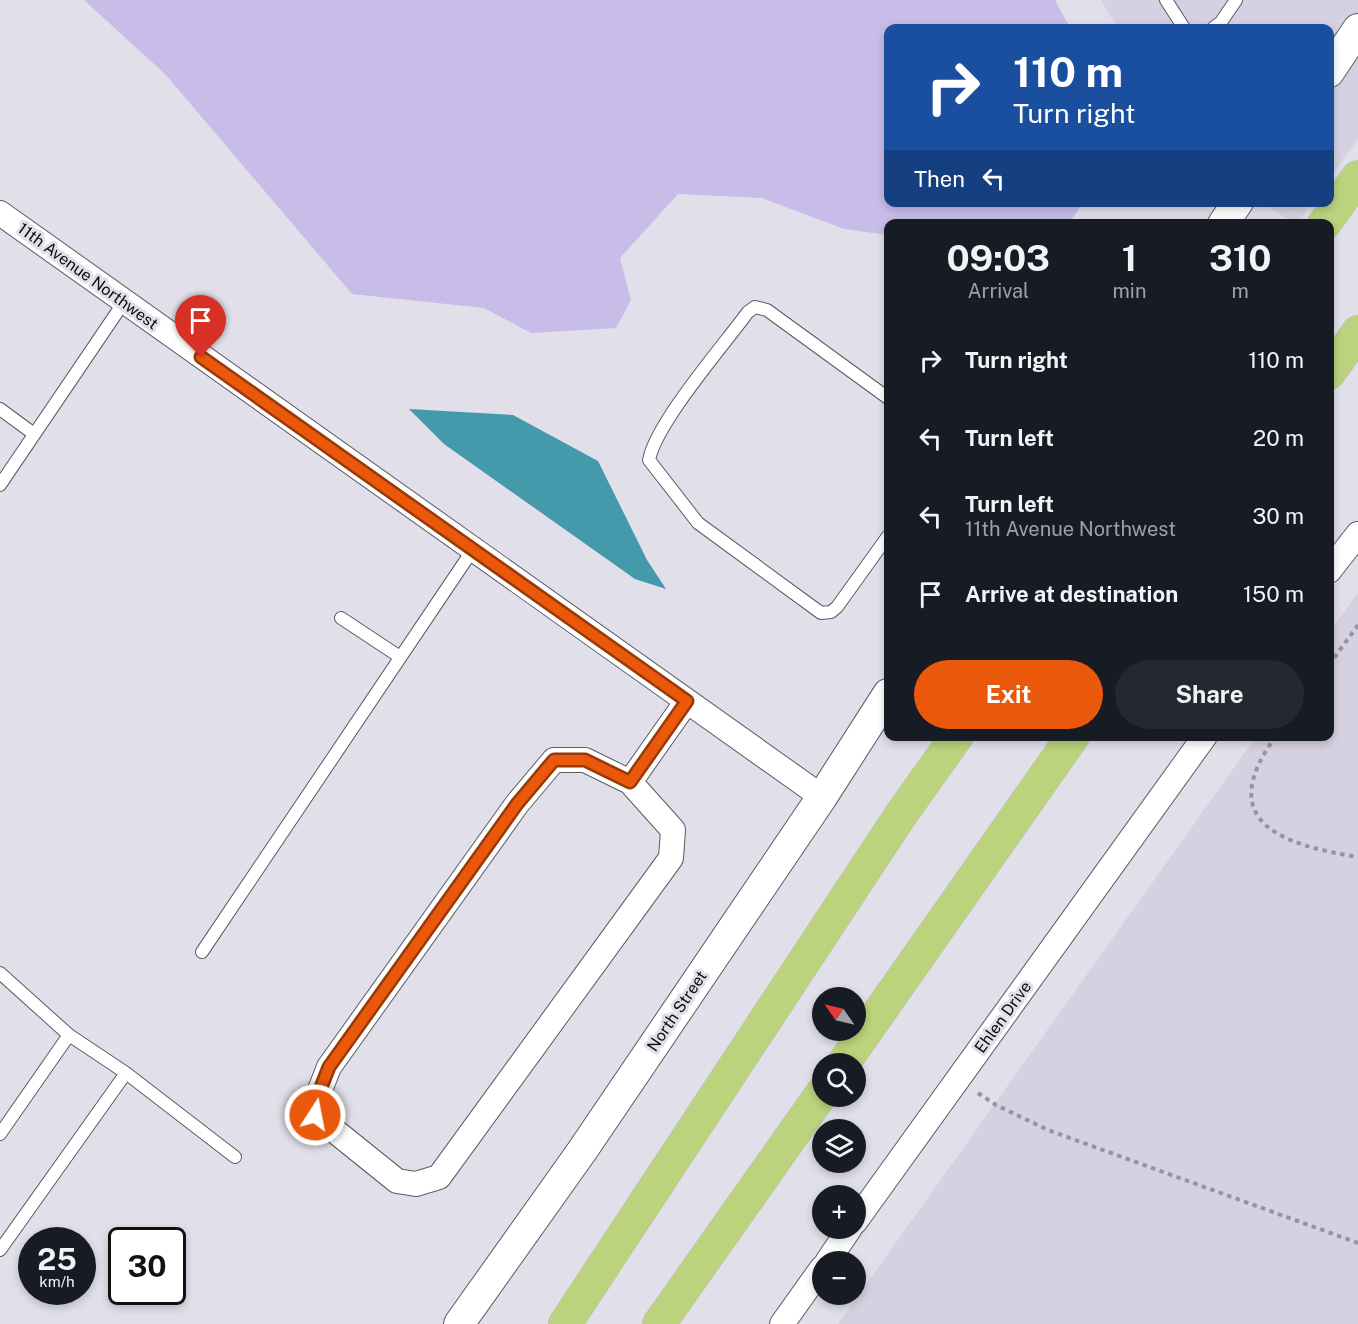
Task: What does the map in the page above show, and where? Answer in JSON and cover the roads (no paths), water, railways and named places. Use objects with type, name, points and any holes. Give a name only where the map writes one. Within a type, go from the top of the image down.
[{"type":"highway","points":[[1328,219],[1358,177]]},
{"type":"highway","points":[[1334,366],[1358,332]]},
{"type":"highway","points":[[566,1324],[900,816],[953,741]]},
{"type":"highway","points":[[851,1053],[1069,741]]},
{"type":"highway","points":[[659,1324],[812,1107]]},
{"type":"street","points":[[1334,65],[1358,29]]},
{"type":"street","name":"11th Avenue Northwest","points":[[0,213],[472,551],[822,797]]},
{"type":"street","points":[[1334,565],[1358,534]]},
{"type":"street","name":"North Street","points":[[459,1324],[589,1141],[822,797],[884,700]]},
{"type":"street","points":[[630,782],[687,701]]},
{"type":"street","name":"Ehlen Drive","points":[[866,1207],[1200,741]]},
{"type":"street","points":[[554,760],[585,760],[630,782],[673,830],[671,858],[439,1177],[416,1184],[398,1181],[315,1115],[318,1095],[329,1067],[517,804],[554,760]]},
{"type":"street","points":[[782,1324],[812,1282]]},
{"type":"lane","points":[[1166,0],[1181,24]]},
{"type":"lane","points":[[1219,24],[1236,0]]},
{"type":"lane","points":[[0,485],[124,302]]},
{"type":"lane","points":[[884,395],[767,310],[755,307],[748,312],[672,414],[652,445],[649,460],[698,523],[821,613],[831,612],[837,607],[884,542]]},
{"type":"lane","points":[[0,409],[34,434]]},
{"type":"lane","points":[[202,952],[472,551]]},
{"type":"lane","points":[[341,618],[400,657]]},
{"type":"lane","points":[[0,973],[69,1035],[126,1073],[235,1157]]},
{"type":"lane","points":[[0,1134],[69,1035]]},
{"type":"lane","points":[[0,1250],[126,1073]]},
{"type":"water","points":[[409,409],[513,415],[598,461],[647,560],[666,589],[635,579],[444,444]]}]
